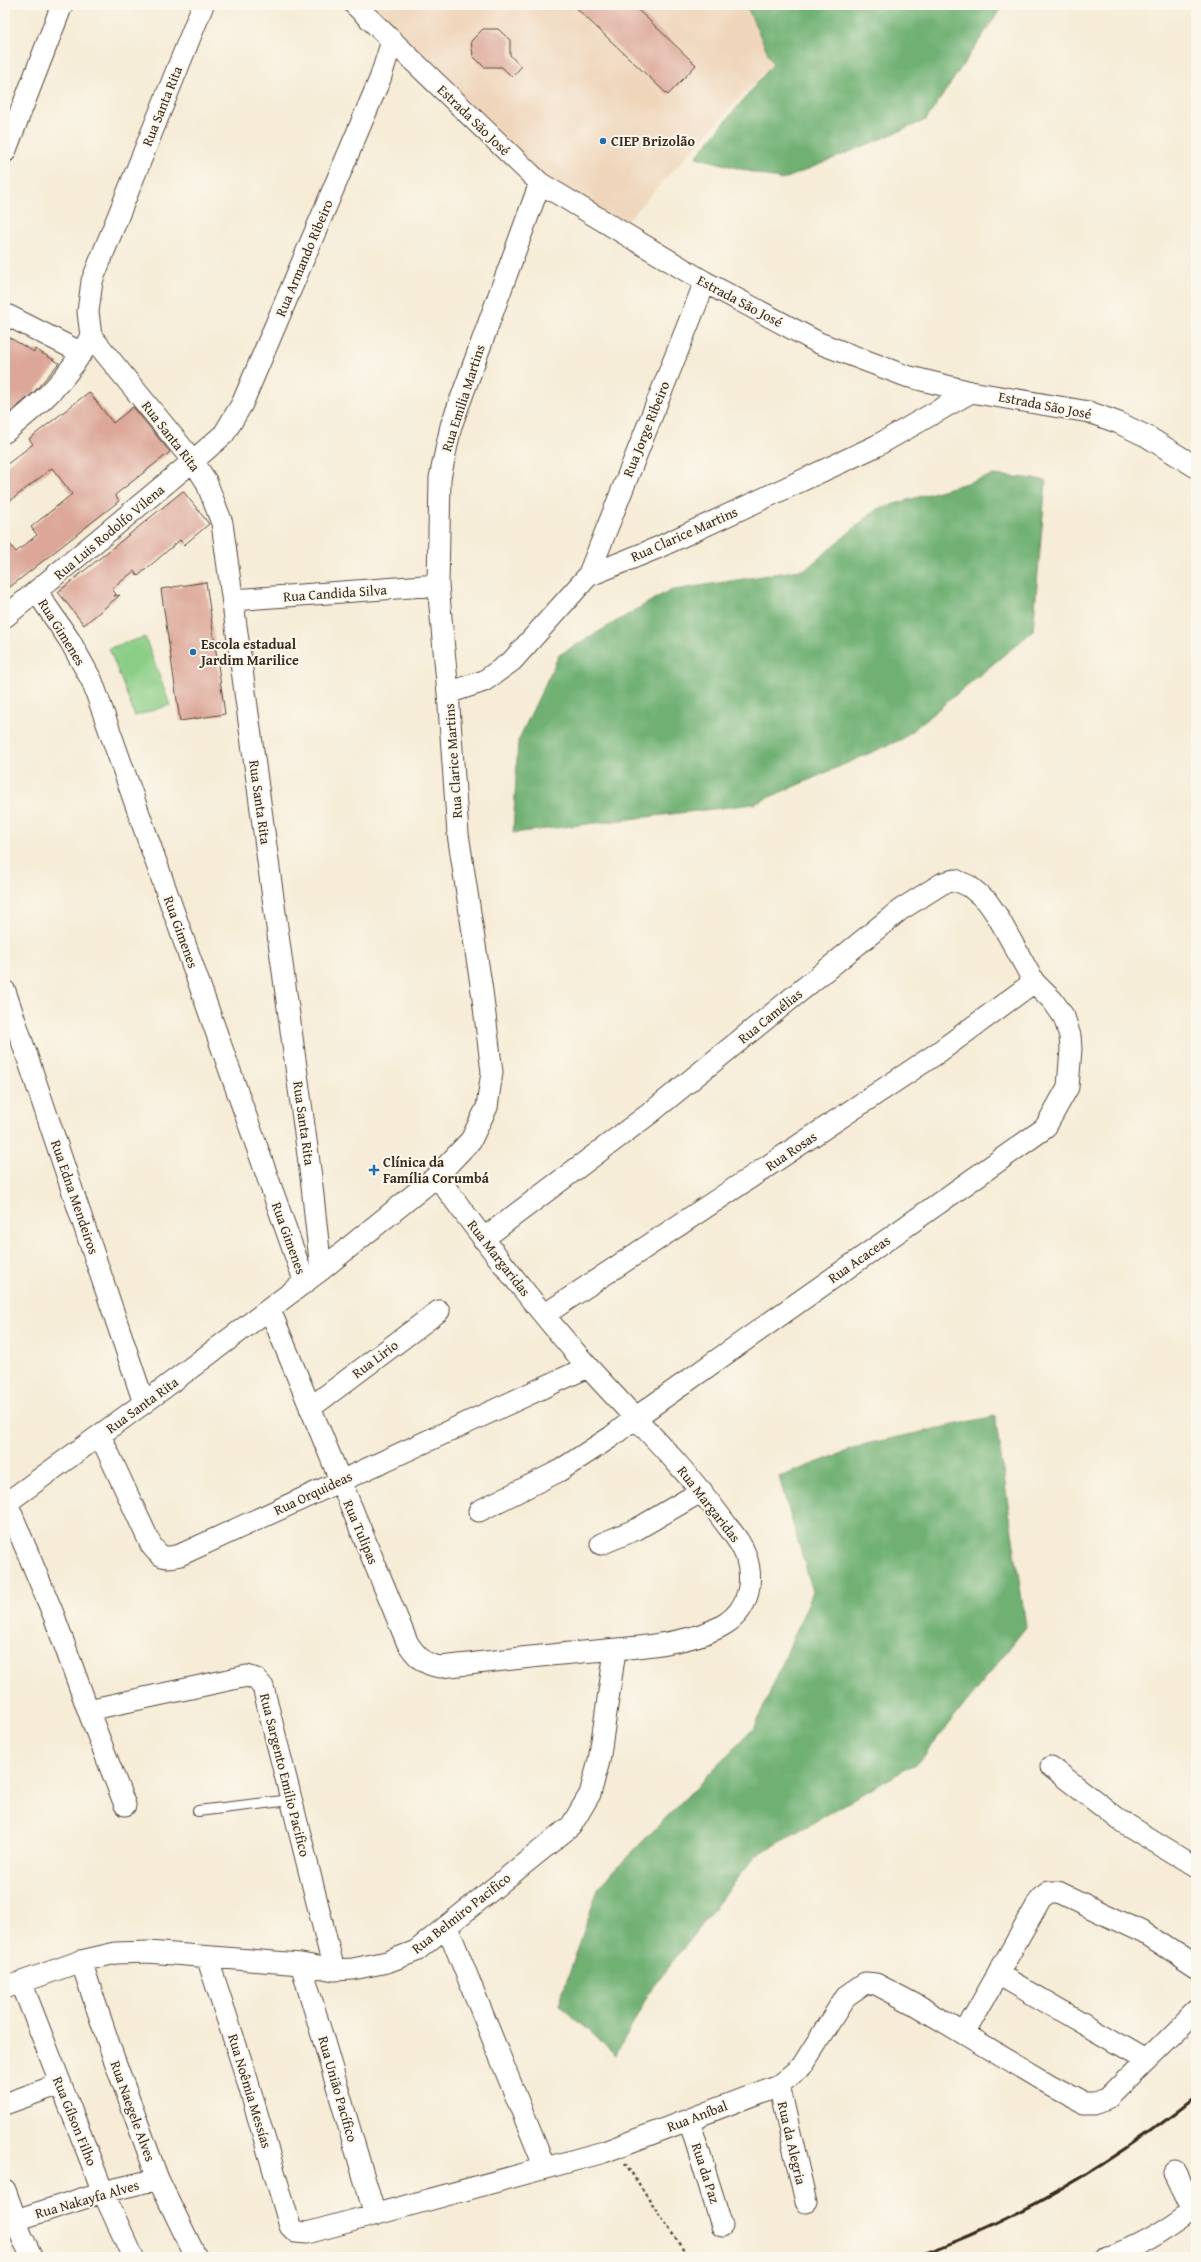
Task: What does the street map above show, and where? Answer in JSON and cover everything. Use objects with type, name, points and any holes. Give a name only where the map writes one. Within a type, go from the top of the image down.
[{"type":"street","points":[[5,152],[62,5]]},
{"type":"street","name":"Rua Santa Rita","points":[[6,1503],[270,1310],[313,1276],[311,1177],[222,523],[206,482],[194,461],[87,345],[88,312],[92,281],[203,5]]},
{"type":"street","name":"Estrada São José","points":[[355,5],[540,183],[705,282],[819,343],[906,376],[971,392],[1088,412],[1119,423],[1148,437],[1196,467]]},
{"type":"street","name":"Rua Armando Ribeiro","points":[[194,461],[224,434],[242,404],[380,79],[392,41]]},
{"type":"street","name":"Rua Emilia Martins","points":[[448,693],[438,585],[440,478],[451,426],[540,183]]},
{"type":"street","name":"Rua Jorge Ribeiro","points":[[588,576],[705,282]]},
{"type":"street","points":[[5,314],[87,345],[66,377],[46,399],[5,432]]},
{"type":"street","name":"Rua Clarice Martins","points":[[313,1276],[437,1176],[471,1140],[487,1107],[492,1072],[482,991],[458,834],[448,693],[484,681],[512,661],[588,576],[657,548],[876,446],[971,392]]},
{"type":"street","name":"Rua Luis Rodolfo Vilena","points":[[5,617],[194,461]]},
{"type":"street","name":"Rua Candida Silva","points":[[232,600],[438,585]]},
{"type":"street","name":"Rua Gimenes","points":[[37,592],[70,641],[92,681],[313,1276]]},
{"type":"street","name":"Rua Camélias","points":[[483,1239],[650,1114],[900,910],[943,883],[955,880],[969,886],[987,901],[1034,982],[1053,1001],[1067,1023],[1071,1049],[1068,1087]]},
{"type":"street","name":"Rua Rosas","points":[[544,1315],[936,1054],[1034,982]]},
{"type":"street","name":"Rua Edna Mendeiros","points":[[5,991],[144,1403]]},
{"type":"street","name":"Rua Acaceas","points":[[635,1418],[1046,1128],[1068,1087]]},
{"type":"street","name":"Rua Margaridas","points":[[421,1661],[431,1666],[441,1667],[583,1652],[615,1651],[663,1643],[705,1634],[726,1624],[740,1610],[749,1594],[749,1578],[746,1557],[741,1544],[702,1491],[588,1367],[544,1315],[483,1239],[437,1176]]},
{"type":"street","name":"Rua Tulipas","points":[[270,1310],[339,1481],[407,1642],[421,1661]]},
{"type":"street","name":"Rua Lirio","points":[[310,1408],[439,1310]]},
{"type":"street","name":"Rua Orquideas","points":[[100,1435],[151,1545],[159,1556],[168,1558],[180,1555],[588,1367]]},
{"type":"street","points":[[479,1511],[559,1471],[611,1437],[635,1418]]},
{"type":"street","points":[[601,1544],[637,1529],[702,1491]]},
{"type":"street","points":[[6,1503],[54,1616],[88,1710],[125,1805]]},
{"type":"street","name":"Rua Belmiro Pacifico","points":[[13,1985],[81,1961],[116,1953],[148,1952],[301,1964],[334,1970],[354,1969],[387,1962],[416,1951],[571,1826],[590,1794],[599,1761],[615,1651]]},
{"type":"street","points":[[583,1652],[610,1687]]},
{"type":"street","name":"Rua Sargento Emilio Pacifico","points":[[88,1710],[247,1676],[256,1679],[263,1687],[334,1970]]},
{"type":"street","points":[[1051,1767],[1121,1821],[1196,1867]]},
{"type":"street","points":[[964,2034],[1041,1898],[1049,1892],[1058,1892],[1144,1933],[1196,1967]]},
{"type":"street","points":[[447,1926],[545,2168]]},
{"type":"street","name":"Rua Noêmia Messías","points":[[207,1957],[246,2076],[290,2226],[296,2232],[307,2233],[375,2215]]},
{"type":"street","name":"Rua Naegele Alves","points":[[81,1961],[113,2056],[158,2179],[196,2257]]},
{"type":"street","name":"Rua União Pacífico","points":[[301,1964],[375,2215]]},
{"type":"street","points":[[998,1974],[1146,2060]]},
{"type":"street","name":"Rua Aníbal","points":[[615,2148],[778,2084],[802,2066],[846,1996],[865,1983],[876,1984],[1084,2103],[1096,2103],[1108,2098],[1196,2011]]},
{"type":"street","name":"Rua Gílson Filho","points":[[13,1985],[60,2084],[103,2192],[133,2257]]},
{"type":"street","points":[[5,2104],[60,2084]]},
{"type":"street","name":"Rua da Alegria","points":[[778,2084],[806,2202]]},
{"type":"street","name":"Rua da Paz","points":[[689,2120],[722,2226]]},
{"type":"street","points":[[375,2215],[615,2148]]},
{"type":"street","points":[[1107,2257],[1128,2254],[1170,2227],[1194,2209],[1175,2174]]},
{"type":"street","name":"Rua Nakayfa Alves","points":[[16,2220],[103,2192],[158,2179]]},
{"type":"street","points":[[5,2190],[32,2257]]},
{"type":"lane","points":[[198,1811],[291,1800]]},
{"type":"path","points":[[615,2148],[688,2257]]},
{"type":"shaded area","name":"CIEP Brizolão","points":[[362,5],[748,5],[789,45],[623,225],[537,171]]},
{"type":"green space","points":[[746,5],[1003,5],[926,120],[782,180],[696,157],[773,64]]},
{"type":"green space","points":[[994,475],[1046,480],[1033,631],[902,739],[754,804],[513,833],[518,741],[559,655],[668,591],[806,569],[877,509]]},
{"type":"green space","points":[[145,637],[170,705],[135,716],[109,648]]},
{"type":"green space","points":[[995,1416],[1026,1627],[920,1761],[755,1856],[651,1989],[616,2055],[559,2004],[599,1886],[755,1727],[813,1592],[779,1477],[866,1444]]},
{"type":"building","points":[[573,5],[633,5],[696,65],[668,95]]},
{"type":"building","points":[[483,29],[498,29],[510,40],[510,55],[521,67],[512,77],[502,67],[484,67],[473,56],[471,41]]},
{"type":"building","points":[[5,335],[34,352],[35,349],[59,363],[34,392],[5,417]]},
{"type":"building","points":[[89,392],[113,423],[133,407],[170,452],[115,495],[119,501],[5,591],[5,538],[16,552],[37,535],[31,527],[72,494],[52,468],[5,505],[5,466],[33,444],[29,439]]},
{"type":"building","points":[[183,491],[209,524],[184,545],[180,540],[138,576],[134,571],[112,589],[116,594],[114,596],[120,595],[84,625],[58,592]]},
{"type":"building","name":"Escola estadual Jardim Marilice","points":[[206,582],[225,714],[180,721],[161,589]]},
{"type":"railway","points":[[915,2257],[953,2243],[990,2226],[1062,2189],[1131,2145],[1196,2097]]},
{"type":"place","name":"CIEP Brizolão","points":[[603,141]]},
{"type":"place","name":"Escola estadual Jardim Marilice","points":[[193,652]]},
{"type":"place","name":"Clínica da Família Corumbá","points":[[374,1170]]}]
